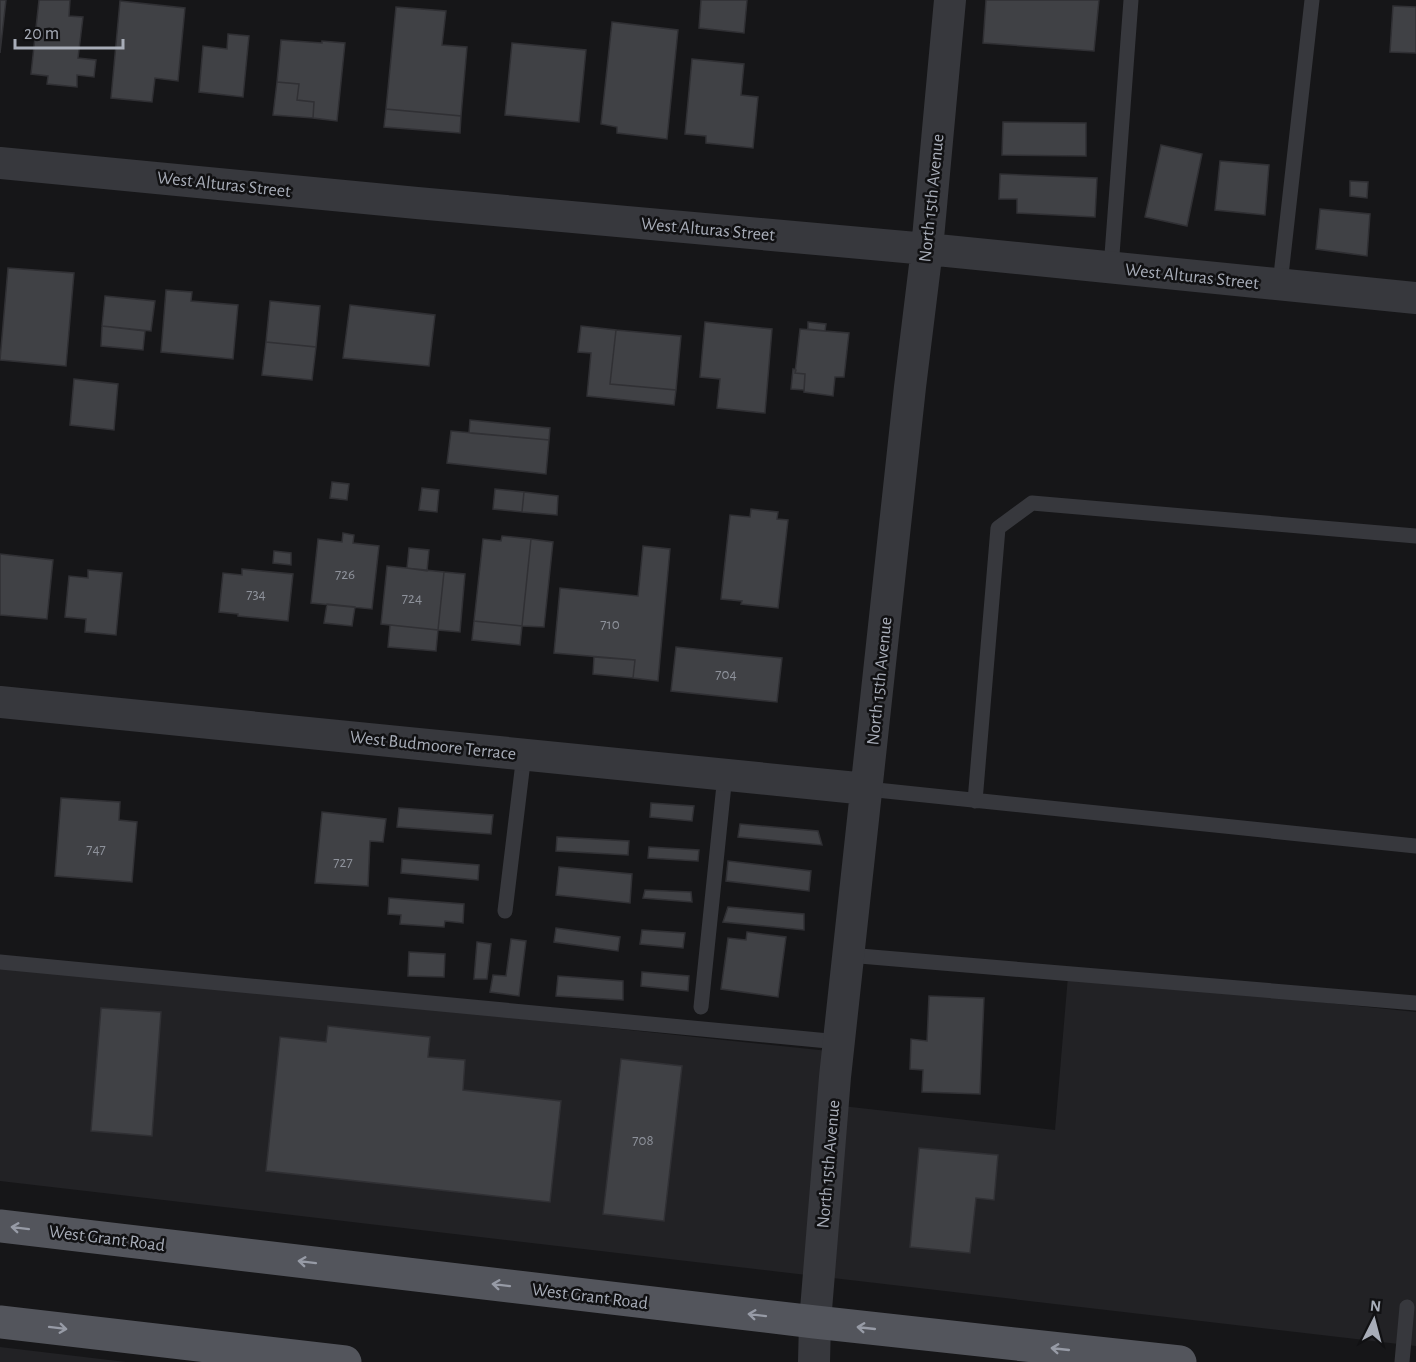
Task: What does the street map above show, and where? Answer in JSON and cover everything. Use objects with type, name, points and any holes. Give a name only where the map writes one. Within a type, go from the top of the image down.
[{"type":"main road","name":"West Grant Road","points":[[0,1226],[815,1323],[1180,1362]]},
{"type":"main road","points":[[0,1322],[345,1362]]},
{"type":"street","name":"North 15th Avenue","points":[[814,1362],[815,1323],[835,1077],[927,249],[950,0]]},
{"type":"street","name":"West Alturas Street","points":[[0,163],[927,249],[1416,298]]},
{"type":"street","name":"West Budmoore Terrace","points":[[0,702],[867,789]]},
{"type":"lane","points":[[1110,268],[1131,0]]},
{"type":"lane","points":[[1280,284],[1312,0]]},
{"type":"lane","points":[[975,801],[998,528],[1032,503],[1416,536]]},
{"type":"lane","points":[[505,911],[524,754]]},
{"type":"lane","points":[[702,1007],[725,775]]},
{"type":"lane","points":[[867,789],[1416,846]]},
{"type":"lane","points":[[848,955],[1416,1004]]},
{"type":"lane","points":[[0,962],[839,1042]]},
{"type":"lane","points":[[1401,1362],[1407,1307]]},
{"type":"shaded area","points":[[0,964],[838,1052],[833,1105],[1055,1130],[1068,976],[1416,1012],[1416,1346],[0,1181]]},
{"type":"shaded area","points":[[0,1347],[126,1362],[0,1362]]},
{"type":"building","points":[[0,0],[6,0],[0,53]]},
{"type":"building","points":[[39,0],[70,0],[69,16],[83,17],[78,58],[96,60],[94,77],[77,75],[77,87],[47,84],[48,76],[31,74]]},
{"type":"building","points":[[701,0],[747,0],[744,33],[699,28]]},
{"type":"building","points":[[986,0],[1099,0],[1094,51],[983,43]]},
{"type":"building","points":[[120,1],[185,8],[178,81],[155,78],[152,102],[111,98]]},
{"type":"building","points":[[1393,6],[1416,7],[1416,53],[1390,52]]},
{"type":"building","points":[[396,7],[446,11],[442,45],[467,47],[461,116],[386,109]]},
{"type":"building","points":[[612,22],[678,30],[667,139],[617,133],[617,127],[601,124]]},
{"type":"building","points":[[228,34],[249,36],[243,97],[199,92],[203,46],[227,49]]},
{"type":"building","points":[[281,40],[345,43],[337,121],[313,118],[314,102],[297,100],[299,84],[277,82]]},
{"type":"building","points":[[512,43],[586,50],[579,122],[505,115]]},
{"type":"building","points":[[692,59],[744,64],[741,95],[758,97],[753,148],[706,143],[706,136],[685,134]]},
{"type":"building","points":[[277,82],[299,84],[297,100],[314,102],[313,118],[273,115]]},
{"type":"building","points":[[386,109],[461,116],[460,133],[384,127]]},
{"type":"building","points":[[1003,122],[1086,123],[1086,156],[1002,155]]},
{"type":"building","points":[[1161,145],[1202,154],[1187,226],[1145,217]]},
{"type":"building","points":[[1220,161],[1269,165],[1265,215],[1215,210]]},
{"type":"building","points":[[1000,174],[1097,178],[1095,217],[1017,213],[1017,199],[999,199]]},
{"type":"building","points":[[1350,181],[1368,182],[1367,198],[1350,196]]},
{"type":"building","points":[[1320,209],[1370,214],[1367,256],[1316,249]]},
{"type":"building","points":[[8,268],[74,273],[66,366],[0,360]]},
{"type":"building","points":[[166,290],[192,292],[191,301],[238,305],[233,359],[161,352]]},
{"type":"building","points":[[105,296],[155,301],[151,331],[102,326]]},
{"type":"building","points":[[270,301],[320,306],[316,347],[266,342]]},
{"type":"building","points":[[350,305],[435,315],[429,366],[343,358]]},
{"type":"building","points":[[705,322],[772,329],[765,413],[717,408],[720,379],[700,377]]},
{"type":"building","points":[[808,322],[826,324],[825,331],[808,329]]},
{"type":"building","points":[[102,326],[145,331],[143,350],[101,346]]},
{"type":"building","points":[[581,326],[616,330],[610,384],[676,390],[674,405],[587,396],[591,353],[578,352]]},
{"type":"building","points":[[800,329],[849,333],[844,377],[835,377],[833,396],[804,392],[805,374],[795,373]]},
{"type":"building","points":[[616,330],[681,336],[676,390],[610,384]]},
{"type":"building","points":[[266,342],[316,347],[312,380],[262,375]]},
{"type":"building","points":[[793,369],[796,370],[795,373],[805,374],[804,390],[791,389]]},
{"type":"building","points":[[74,379],[118,384],[114,430],[70,425]]},
{"type":"building","points":[[470,420],[550,428],[549,440],[469,433]]},
{"type":"building","points":[[451,431],[549,440],[546,474],[447,463]]},
{"type":"building","points":[[332,482],[349,484],[347,500],[330,498]]},
{"type":"building","points":[[422,488],[439,490],[437,512],[419,510]]},
{"type":"building","points":[[495,489],[524,492],[522,512],[493,509]]},
{"type":"building","points":[[524,492],[558,496],[557,515],[522,512]]},
{"type":"building","points":[[751,509],[778,512],[777,519],[788,520],[778,608],[741,604],[742,601],[721,599],[730,515],[750,517]]},
{"type":"building","points":[[343,533],[354,535],[353,543],[379,546],[372,609],[311,603],[318,539],[342,542]]},
{"type":"building","points":[[502,536],[531,539],[522,626],[474,621],[483,539],[501,541]]},
{"type":"building","points":[[531,539],[553,542],[544,627],[522,626]]},
{"type":"building","points":[[643,546],[670,549],[658,681],[633,678],[635,660],[554,653],[560,588],[638,596]]},
{"type":"building","points":[[409,548],[429,550],[427,571],[407,568]]},
{"type":"building","points":[[274,551],[291,553],[291,565],[273,563]]},
{"type":"building","points":[[0,554],[53,560],[47,619],[0,615]]},
{"type":"building","points":[[387,566],[444,572],[438,630],[381,624]]},
{"type":"building","points":[[242,569],[293,574],[288,621],[219,612],[223,573],[242,575]]},
{"type":"building","points":[[88,570],[122,573],[116,635],[85,632],[86,619],[65,617],[69,576],[88,578]]},
{"type":"building","points":[[444,572],[465,574],[460,632],[438,630]]},
{"type":"building","points":[[327,604],[355,607],[352,626],[324,623]]},
{"type":"building","points":[[474,621],[522,626],[520,645],[472,640]]},
{"type":"building","points":[[390,625],[438,630],[436,651],[388,647]]},
{"type":"building","points":[[676,647],[782,658],[777,702],[671,691]]},
{"type":"building","points":[[594,657],[635,660],[633,678],[593,674]]},
{"type":"building","points":[[61,798],[120,802],[119,820],[137,822],[132,882],[55,876]]},
{"type":"building","points":[[651,803],[694,806],[692,821],[650,817]]},
{"type":"building","points":[[399,808],[493,815],[491,834],[397,827]]},
{"type":"building","points":[[322,812],[386,819],[383,842],[370,841],[368,886],[315,883]]},
{"type":"building","points":[[740,824],[818,831],[822,845],[738,837]]},
{"type":"building","points":[[557,837],[629,841],[628,855],[556,851]]},
{"type":"building","points":[[649,847],[699,850],[698,861],[648,858]]},
{"type":"building","points":[[402,859],[479,865],[478,880],[401,873]]},
{"type":"building","points":[[728,861],[811,871],[809,891],[726,881]]},
{"type":"building","points":[[559,867],[632,874],[630,903],[556,895]]},
{"type":"building","points":[[645,890],[691,892],[692,902],[643,898]]},
{"type":"building","points":[[389,898],[464,904],[463,923],[445,921],[444,927],[400,924],[401,915],[388,914]]},
{"type":"building","points":[[728,907],[804,914],[804,930],[723,922]]},
{"type":"building","points":[[556,928],[620,937],[618,951],[554,942]]},
{"type":"building","points":[[642,930],[685,933],[683,948],[640,944]]},
{"type":"building","points":[[747,932],[786,937],[778,997],[721,989],[728,938],[746,940]]},
{"type":"building","points":[[511,939],[526,941],[519,996],[490,992],[493,975],[506,976]]},
{"type":"building","points":[[477,942],[491,944],[487,979],[474,979]]},
{"type":"building","points":[[409,952],[445,954],[444,977],[408,976]]},
{"type":"building","points":[[642,972],[689,976],[688,991],[641,986]]},
{"type":"building","points":[[558,976],[623,981],[623,1000],[556,996]]},
{"type":"building","points":[[929,996],[984,998],[980,1094],[922,1092],[923,1070],[910,1069],[911,1039],[927,1041]]},
{"type":"building","points":[[101,1008],[161,1012],[152,1136],[91,1131]]},
{"type":"building","points":[[328,1026],[430,1037],[428,1057],[465,1060],[463,1090],[561,1101],[550,1202],[266,1171],[280,1037],[326,1042]]},
{"type":"building","points":[[621,1059],[682,1066],[664,1221],[603,1214]]},
{"type":"building","points":[[919,1148],[998,1155],[994,1200],[976,1198],[970,1253],[910,1247]]}]
